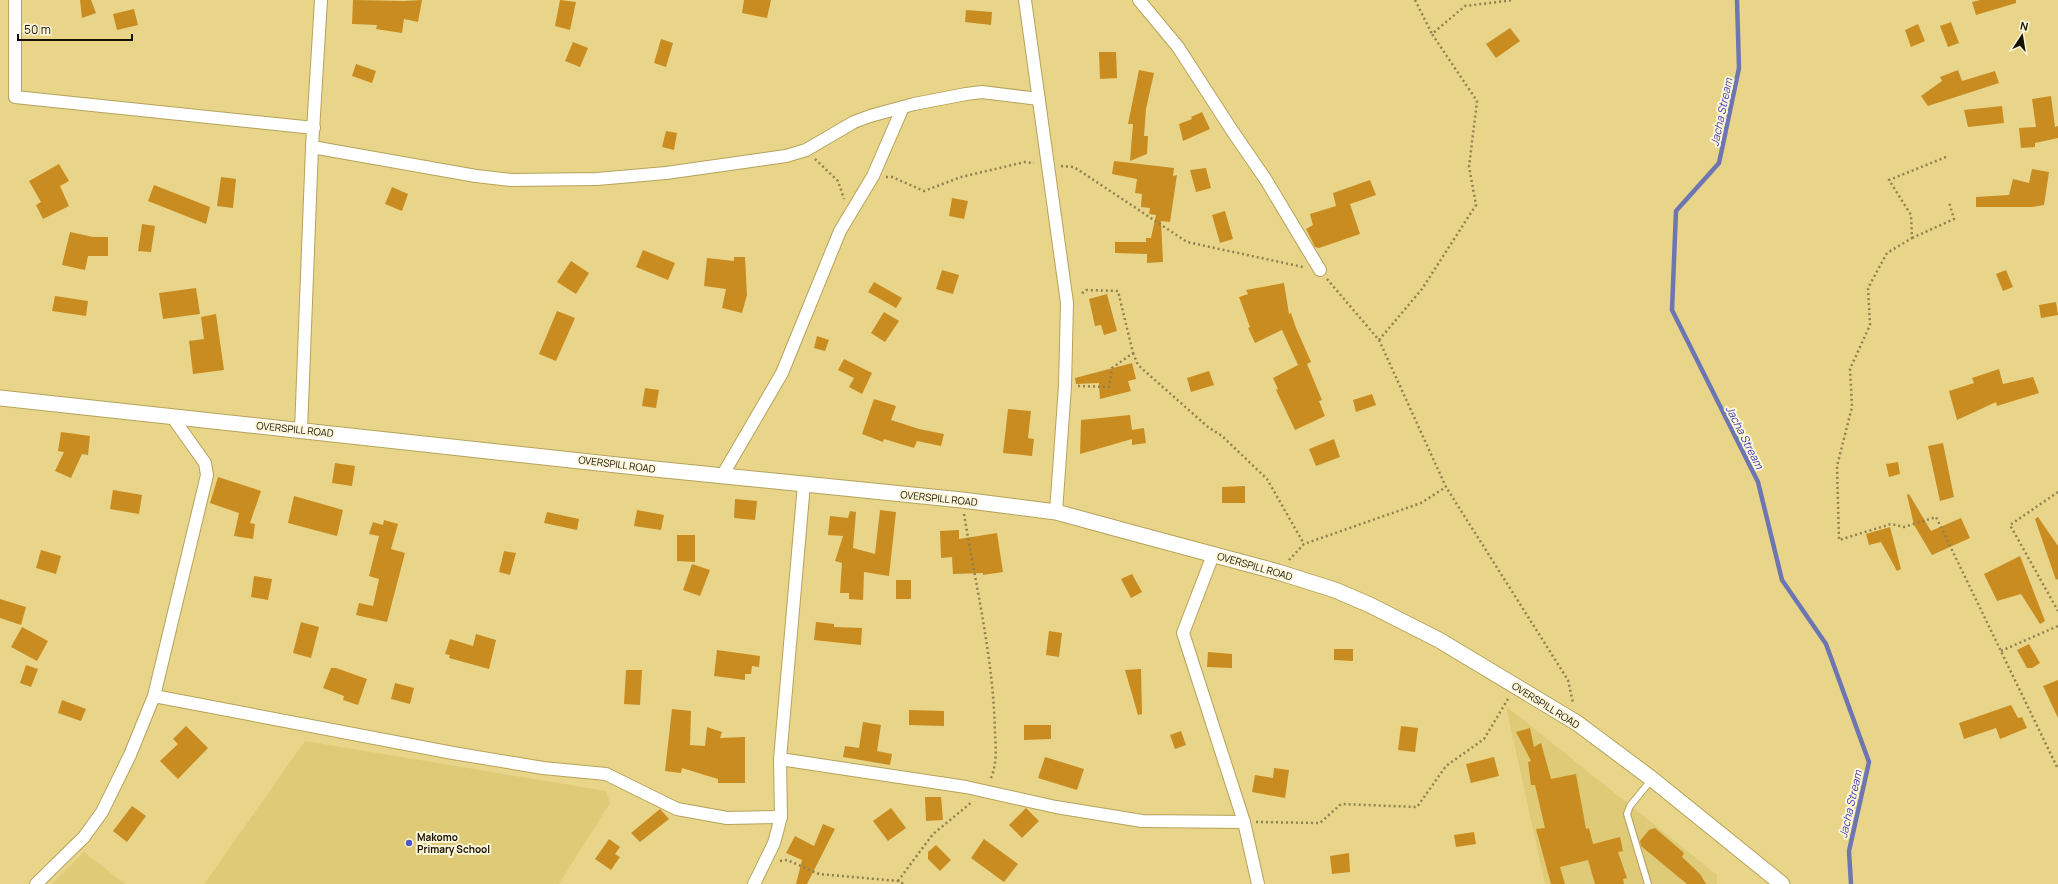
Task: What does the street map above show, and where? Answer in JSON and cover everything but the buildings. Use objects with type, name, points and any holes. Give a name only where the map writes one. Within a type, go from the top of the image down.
[{"type":"street","points":[[15,0],[15,97],[314,128]]},
{"type":"street","points":[[301,430],[312,147],[321,0]]},
{"type":"street","points":[[1025,0],[1068,303],[1065,386],[1056,512]]},
{"type":"street","points":[[1139,0],[1178,47],[1266,180],[1320,270]]},
{"type":"street","points":[[312,147],[476,176],[512,180],[597,179],[666,173],[786,156],[806,150],[854,122],[870,116],[902,107],[974,92],[1039,98]]},
{"type":"street","points":[[722,476],[782,373],[819,280],[848,215],[872,176],[902,107]]},
{"type":"street","name":"OVERSPILL ROAD","points":[[0,398],[173,418],[301,430],[722,476],[962,500],[1056,512],[1278,572],[1335,590],[1383,611],[1481,663],[1516,687],[1577,723],[1652,779],[1782,884]]},
{"type":"street","points":[[36,884],[84,837],[102,812],[130,755],[154,696],[174,605],[207,475],[205,463],[173,418]]},
{"type":"street","points":[[754,884],[774,843],[781,817],[780,759],[804,484]]},
{"type":"street","points":[[1213,555],[1183,633],[1244,822],[1258,884]]},
{"type":"street","points":[[154,696],[543,768],[606,774],[677,809],[727,818],[781,817]]},
{"type":"street","points":[[780,759],[984,792],[1056,807],[1142,821],[1244,822]]},
{"type":"lane","points":[[1648,884],[1627,814],[1630,806],[1652,779]]},
{"type":"path","points":[[1379,340],[1422,289],[1476,205],[1469,167],[1477,101],[1432,34],[1415,0]]},
{"type":"path","points":[[1432,34],[1464,6],[1514,0]]},
{"type":"path","points":[[806,150],[838,181],[848,215]]},
{"type":"path","points":[[1912,238],[1911,215],[1889,180],[1946,158]]},
{"type":"path","points":[[872,176],[892,177],[924,191],[961,177],[1025,162],[1074,167],[1187,242],[1320,270],[1379,340],[1446,487],[1568,680],[1577,723]]},
{"type":"path","points":[[1949,202],[1954,219],[1912,238],[1887,253],[1868,288],[1870,325],[1850,369],[1852,407],[1836,466],[1840,540],[1891,524],[1904,527],[1936,517],[2058,769]]},
{"type":"path","points":[[1068,303],[1086,290],[1118,292],[1133,353],[1138,365],[1208,427],[1222,436],[1267,479],[1304,544]]},
{"type":"path","points":[[1065,386],[1109,387],[1112,368],[1133,353]]},
{"type":"path","points":[[1278,572],[1304,544],[1421,503],[1446,487]]},
{"type":"path","points":[[2058,492],[2010,525],[2058,611]]},
{"type":"path","points":[[898,881],[933,834],[984,792],[992,777],[996,751],[995,709],[985,635],[962,500]]},
{"type":"path","points":[[2001,651],[2058,626]]},
{"type":"path","points":[[1244,822],[1320,823],[1341,804],[1417,807],[1446,766],[1484,739],[1516,687]]},
{"type":"path","points":[[764,862],[786,860],[819,874],[898,881],[904,884]]},
{"type":"shaded area","points":[[1506,706],[1717,875],[1717,884],[1545,884]]},
{"type":"shaded area","name":"Makomo Primary School","points":[[305,741],[606,791],[610,803],[559,884],[204,884]]},
{"type":"shaded area","points":[[84,852],[125,884],[52,884]]},
{"type":"waterway","name":"Jacha Stream","points":[[1737,0],[1739,68],[1719,163],[1676,211],[1672,310],[1758,482],[1782,580],[1826,644],[1869,762],[1849,851],[1851,884]]},
{"type":"place","name":"Makomo Primary School","points":[[409,843]]}]
